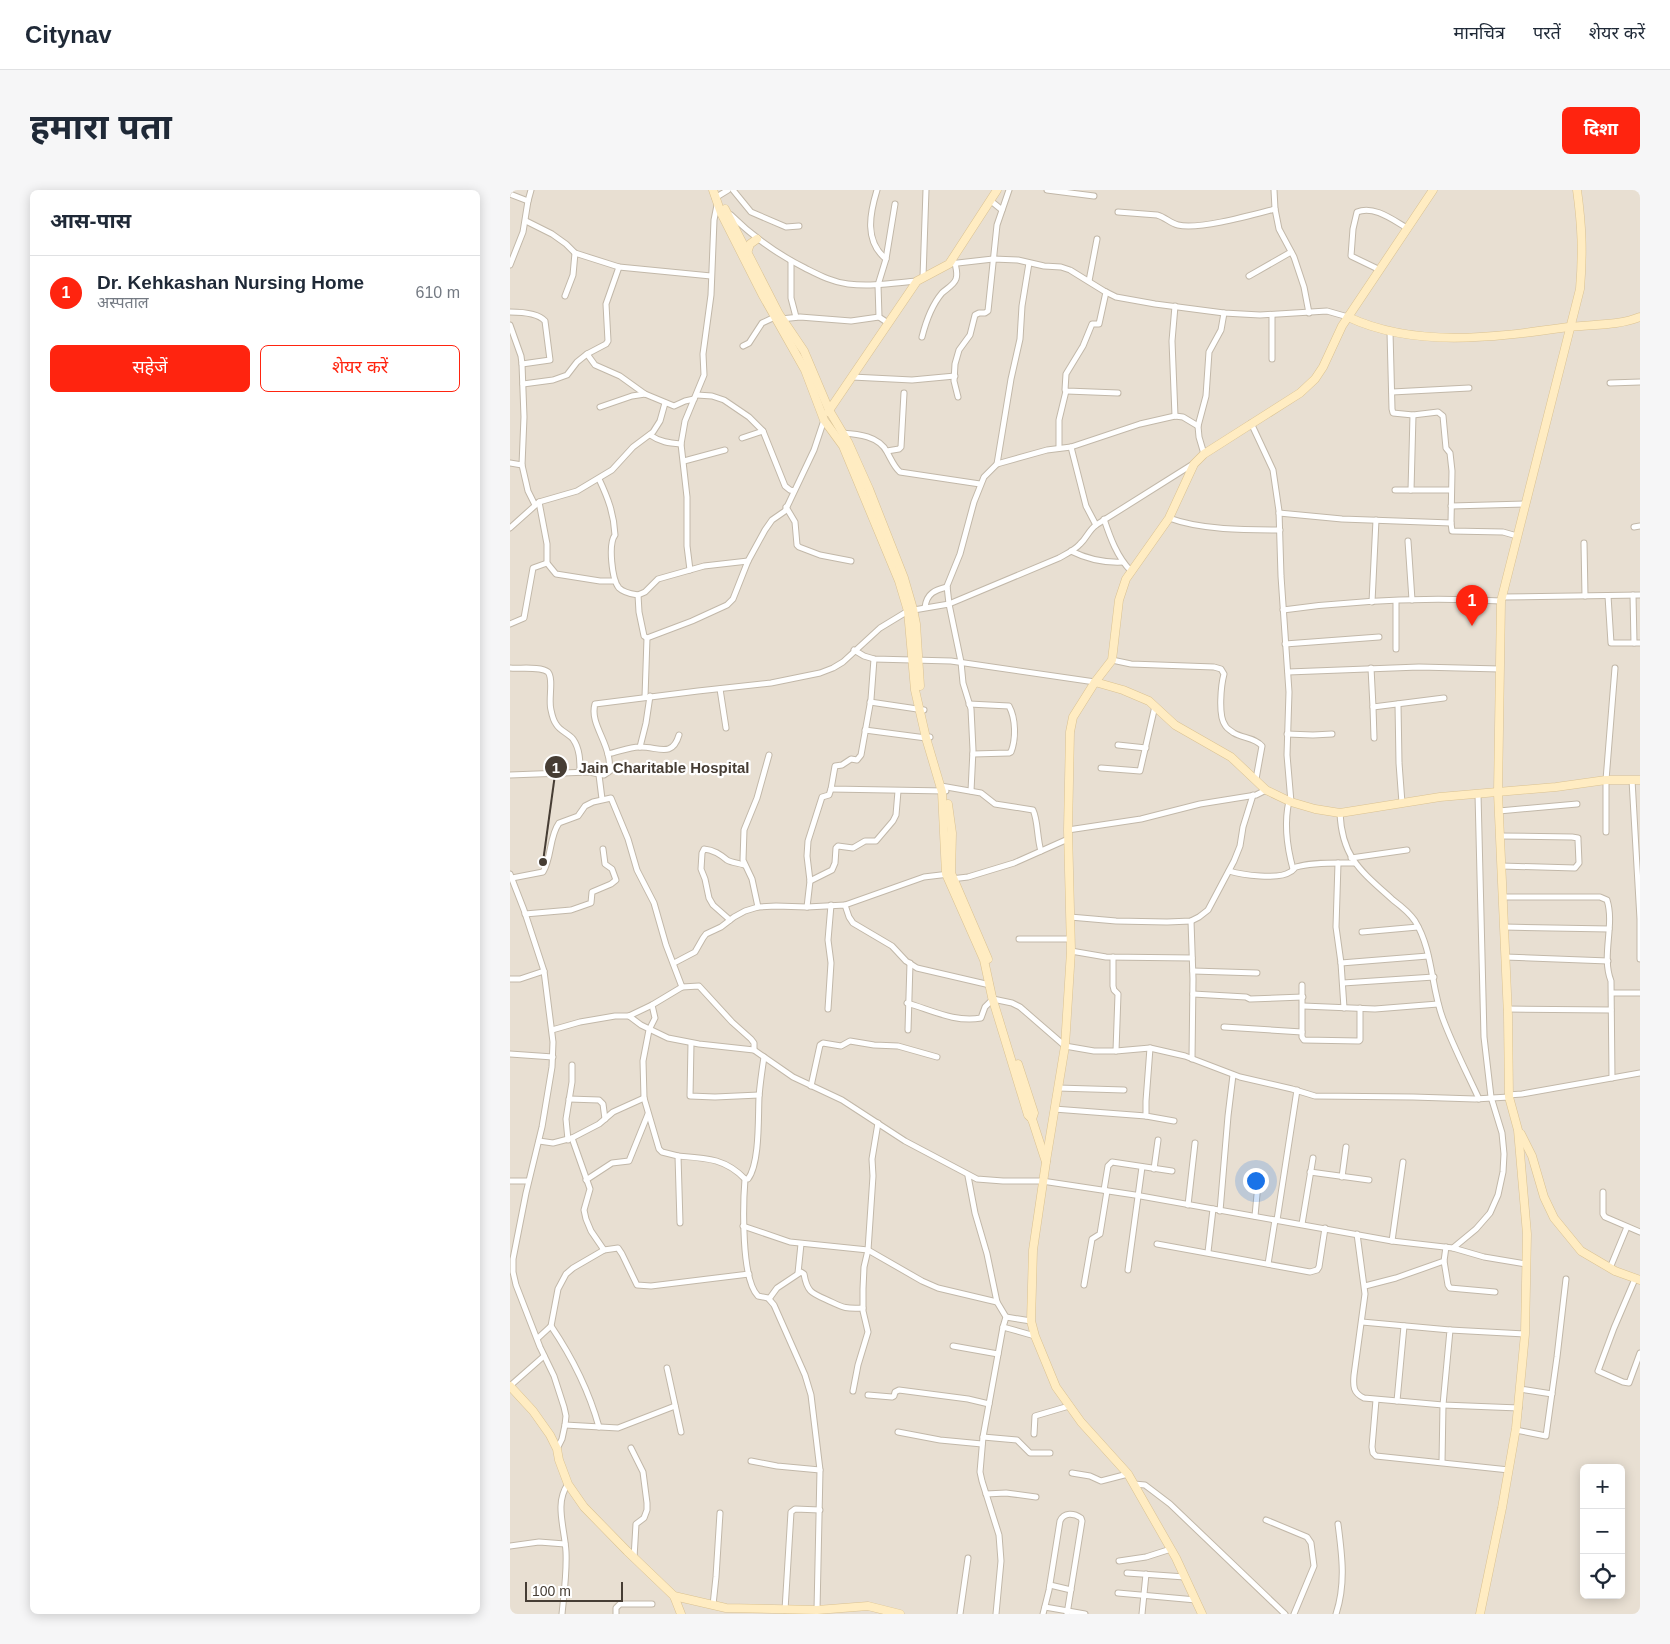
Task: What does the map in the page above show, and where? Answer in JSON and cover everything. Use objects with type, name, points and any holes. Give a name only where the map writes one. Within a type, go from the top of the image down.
[{"type":"street","points":[[510,265],[526,221],[531,190]]},
{"type":"street","points":[[715,196],[728,190]]},
{"type":"street","points":[[733,190],[751,212],[786,227],[799,226]]},
{"type":"street","points":[[877,190],[872,209],[871,236],[876,248],[886,258]]},
{"type":"street","points":[[648,638],[692,621],[730,603],[741,582],[748,561],[765,530],[772,520],[783,514],[814,450],[829,410],[920,279],[926,190]]},
{"type":"street","points":[[952,264],[998,190]]},
{"type":"street","points":[[958,397],[955,376],[956,357],[970,335],[975,314],[988,311],[998,225],[1009,190]]},
{"type":"street","points":[[1047,190],[1094,196]]},
{"type":"street","points":[[1274,190],[1275,210],[1279,229],[1300,273],[1310,313]]},
{"type":"street","points":[[510,775],[589,772],[604,775],[610,771],[608,754],[594,714],[595,704],[771,684],[820,673],[843,662],[880,628],[911,610],[949,604],[1044,565],[1071,551],[1081,543],[1087,533],[1104,519],[1194,464],[1204,454],[1300,393],[1315,379],[1323,368],[1348,316],[1433,190]]},
{"type":"street","points":[[1577,190],[1582,228],[1583,257],[1580,289],[1502,599],[1498,793],[1507,1009],[1508,1096],[1518,1130],[1532,1156],[1544,1197],[1554,1218],[1581,1251],[1610,1268],[1638,1280],[1614,1328],[1598,1371],[1629,1383],[1640,1353]]},
{"type":"street","points":[[510,194],[528,201]]},
{"type":"street","points":[[715,196],[726,210],[757,239],[778,254],[833,281],[846,284],[878,285],[920,279],[952,264],[993,259],[1018,260],[1061,266],[1106,292],[1135,301],[1224,313],[1272,315],[1328,311],[1348,316],[1364,324],[1390,332],[1427,336],[1471,338],[1613,323],[1640,317]]},
{"type":"street","points":[[690,570],[684,461],[681,444],[685,421],[704,375],[703,354],[709,321],[715,196]]},
{"type":"street","points":[[715,196],[762,294],[804,351],[911,610],[915,690],[943,789],[950,877],[984,960],[1028,1115],[1032,1119],[1046,1162]]},
{"type":"street","points":[[991,201],[1002,210]]},
{"type":"street","points":[[879,317],[878,285],[886,258],[895,204]]},
{"type":"street","points":[[726,210],[805,370],[824,420],[838,434],[862,436],[883,445],[900,472],[980,484]]},
{"type":"street","points":[[1118,212],[1164,216],[1174,224],[1189,226],[1275,210]]},
{"type":"street","points":[[1380,270],[1350,256],[1357,212],[1378,212],[1407,228]]},
{"type":"street","points":[[526,221],[552,234],[575,253],[619,267],[711,276]]},
{"type":"street","points":[[748,253],[750,244],[757,239]]},
{"type":"street","points":[[1089,281],[1097,239]]},
{"type":"street","points":[[1249,276],[1291,252]]},
{"type":"street","points":[[565,296],[573,275],[575,253]]},
{"type":"street","points":[[791,261],[791,298],[796,317]]},
{"type":"street","points":[[997,464],[1011,379],[1020,339],[1022,306],[1029,263]]},
{"type":"street","points":[[922,337],[935,302],[955,281],[957,274],[952,264]]},
{"type":"street","points":[[523,384],[544,382],[567,375],[573,365],[587,354],[604,346],[608,341],[606,304],[619,267]]},
{"type":"street","points":[[1058,448],[1059,420],[1066,391],[1066,374],[1083,346],[1092,324],[1099,324],[1106,292]]},
{"type":"street","points":[[1175,306],[1172,341],[1175,416]]},
{"type":"street","points":[[510,312],[523,312],[542,318],[545,321],[550,360],[522,364]]},
{"type":"street","points":[[1204,454],[1198,426],[1206,396],[1209,352],[1220,330],[1224,313]]},
{"type":"street","points":[[1272,315],[1272,359]]},
{"type":"street","points":[[743,346],[749,343],[762,323],[778,318],[796,317],[851,321],[879,317],[888,323]]},
{"type":"street","points":[[510,325],[522,364],[524,417],[522,465],[528,491],[537,504],[547,544],[547,563],[556,574],[561,576],[614,581]]},
{"type":"street","points":[[1390,332],[1392,409],[1394,414],[1413,415],[1438,412],[1442,414],[1446,448],[1450,455],[1451,529],[1454,532],[1503,532],[1517,536]]},
{"type":"street","points":[[587,354],[595,365],[620,376],[645,394],[665,403],[674,406],[696,397],[712,396],[724,400],[749,417],[763,431],[785,486],[794,491]]},
{"type":"street","points":[[852,377],[912,380],[955,376]]},
{"type":"street","points":[[1610,383],[1640,382]]},
{"type":"street","points":[[1392,392],[1469,388]]},
{"type":"street","points":[[1066,391],[1118,393]]},
{"type":"street","points":[[887,451],[901,447],[904,393]]},
{"type":"street","points":[[600,407],[632,396],[645,394]]},
{"type":"street","points":[[510,528],[537,504],[577,491],[599,479],[618,464],[633,447],[650,435],[660,421],[665,403]]},
{"type":"street","points":[[1411,490],[1413,415]]},
{"type":"street","points":[[971,791],[973,754],[969,704],[963,684],[961,662],[947,587],[960,554],[980,484],[989,471],[997,464],[1047,450],[1071,447],[1140,424],[1175,416],[1183,417],[1198,426]]},
{"type":"street","points":[[1251,424],[1273,470],[1279,513],[1289,692],[1287,755],[1290,802],[1286,816],[1293,869]]},
{"type":"street","points":[[742,438],[763,431]]},
{"type":"street","points":[[650,435],[657,440],[667,443],[681,444]]},
{"type":"street","points":[[1071,447],[1086,506],[1096,525]]},
{"type":"street","points":[[684,461],[725,450]]},
{"type":"street","points":[[510,463],[522,465]]},
{"type":"street","points":[[1194,464],[1169,518],[1131,571],[1122,588],[1112,660],[1073,716],[1070,732],[1068,834],[1072,951],[1065,1046],[1042,1182],[1033,1250],[1031,1321],[1035,1336],[1056,1387],[1081,1422],[1128,1474],[1171,1549],[1202,1614]]},
{"type":"street","points":[[599,479],[612,509],[615,535],[612,540],[614,581],[620,589],[638,595],[645,592],[658,578],[717,564],[748,561]]},
{"type":"street","points":[[1395,490],[1451,490]]},
{"type":"street","points":[[1451,506],[1525,504]]},
{"type":"street","points":[[786,506],[794,522],[797,545],[799,547],[820,555],[851,561]]},
{"type":"street","points":[[1279,513],[1451,523]]},
{"type":"street","points":[[1169,518],[1180,522],[1235,530],[1280,530]]},
{"type":"street","points":[[1104,519],[1116,550],[1131,571]]},
{"type":"street","points":[[1372,602],[1376,520]]},
{"type":"street","points":[[1408,541],[1412,600]]},
{"type":"street","points":[[1584,543],[1585,596]]},
{"type":"street","points":[[1071,551],[1084,558],[1104,563],[1123,562]]},
{"type":"street","points":[[510,624],[524,618],[533,568],[547,563]]},
{"type":"street","points":[[925,607],[930,594],[935,590],[947,587]]},
{"type":"street","points":[[638,595],[640,620],[644,636],[648,638]]},
{"type":"street","points":[[1608,596],[1611,643],[1637,643],[1633,595]]},
{"type":"street","points":[[1283,610],[1334,603],[1640,595]]},
{"type":"street","points":[[1396,601],[1396,649]]},
{"type":"street","points":[[1285,644],[1379,637]]},
{"type":"street","points":[[640,746],[646,723],[648,697],[648,638]]},
{"type":"street","points":[[854,650],[864,656],[874,658],[930,659],[961,662],[1095,682],[1133,694],[1149,701],[1176,725],[1232,757],[1266,790],[1290,802],[1315,809],[1340,812],[1440,797],[1498,793],[1606,780],[1636,780],[1640,959]]},
{"type":"street","points":[[807,907],[810,881],[807,856],[808,841],[822,797],[829,795],[836,766],[842,765],[851,759],[860,759],[870,702],[874,658]]},
{"type":"street","points":[[1112,660],[1131,664],[1214,667],[1221,669],[1224,674],[1221,706],[1225,727],[1262,746],[1256,779]]},
{"type":"street","points":[[1288,672],[1419,667],[1500,669]]},
{"type":"street","points":[[510,668],[533,668],[544,670],[548,673],[551,679],[549,703],[555,723],[576,744],[579,753],[580,772]]},
{"type":"street","points":[[1370,668],[1374,738]]},
{"type":"street","points":[[1606,832],[1606,780],[1615,668]]},
{"type":"street","points":[[720,689],[726,728]]},
{"type":"street","points":[[1373,707],[1444,698]]},
{"type":"street","points":[[870,702],[922,710]]},
{"type":"street","points":[[969,704],[1009,706],[1013,718],[1015,737],[1014,746],[1009,753],[973,754]]},
{"type":"street","points":[[1398,704],[1402,804]]},
{"type":"street","points":[[1101,768],[1140,771],[1155,706]]},
{"type":"street","points":[[865,730],[928,737]]},
{"type":"street","points":[[1287,734],[1332,734]]},
{"type":"street","points":[[608,754],[640,746],[653,749],[672,748],[678,735]]},
{"type":"street","points":[[1118,745],[1146,748]]},
{"type":"street","points":[[758,907],[752,879],[744,864],[744,830],[758,798],[769,755]]},
{"type":"street","points":[[599,775],[602,799]]},
{"type":"street","points":[[831,789],[898,791],[943,789],[981,793],[994,804],[1033,810],[1041,851]]},
{"type":"street","points":[[674,963],[695,952],[703,938],[724,926],[730,920],[745,911],[758,907],[845,905],[924,877],[950,877],[989,871],[1014,863],[1041,851],[1068,834],[1134,821],[1200,804],[1253,796],[1266,790]]},
{"type":"street","points":[[810,881],[832,870],[838,846],[853,848],[865,841],[876,841],[896,815],[898,791]]},
{"type":"street","points":[[1453,1248],[1476,1229],[1490,1213],[1498,1195],[1503,1172],[1504,1154],[1502,1133],[1492,1098],[1484,1036],[1478,794]]},
{"type":"street","points":[[1070,918],[1116,921],[1191,921],[1208,910],[1229,872],[1240,846],[1243,827],[1253,796]]},
{"type":"street","points":[[557,1449],[562,1439],[566,1416],[559,1391],[516,1285],[513,1272],[513,1259],[528,1181],[539,1141],[553,1057],[552,1030],[544,971],[525,914],[511,880],[543,872],[548,861],[552,838],[559,823],[578,816],[585,806],[608,797],[613,801],[628,839],[637,870],[654,903],[666,945],[682,987]]},
{"type":"street","points":[[1499,812],[1577,804]]},
{"type":"street","points":[[1340,812],[1346,848],[1353,860],[1406,910],[1418,927],[1434,976],[1442,1019],[1479,1099]]},
{"type":"street","points":[[1500,836],[1578,838],[1578,863],[1575,868],[1501,866]]},
{"type":"street","points":[[525,914],[571,910],[591,902],[592,892],[616,880],[612,870],[605,864],[603,848]]},
{"type":"street","points":[[730,920],[708,898],[705,879],[701,869],[702,853],[704,849],[718,852],[733,862],[744,864]]},
{"type":"street","points":[[1229,872],[1247,876],[1261,876],[1407,850]]},
{"type":"street","points":[[1338,863],[1336,927],[1344,1008]]},
{"type":"street","points":[[950,877],[985,950],[995,999]]},
{"type":"street","points":[[1502,897],[1600,897],[1608,902],[1607,970],[1611,981],[1612,993],[1612,1078]]},
{"type":"street","points":[[845,905],[853,923],[892,946],[918,968],[990,985]]},
{"type":"street","points":[[828,1009],[831,963],[828,940],[831,906]]},
{"type":"street","points":[[1191,921],[1193,971],[1192,1059]]},
{"type":"street","points":[[1362,932],[1418,927]]},
{"type":"street","points":[[1504,927],[1609,929]]},
{"type":"street","points":[[1019,938],[1071,939]]},
{"type":"street","points":[[1072,951],[1113,957],[1192,958]]},
{"type":"street","points":[[1341,963],[1428,956]]},
{"type":"street","points":[[1113,957],[1113,986],[1118,994],[1116,1051]]},
{"type":"street","points":[[1505,957],[1608,961]]},
{"type":"street","points":[[908,1030],[910,963]]},
{"type":"street","points":[[510,979],[520,979],[544,971]]},
{"type":"street","points":[[1193,971],[1257,973]]},
{"type":"street","points":[[1343,983],[1434,976]]},
{"type":"street","points":[[1302,985],[1302,1037],[1304,1040],[1359,1041],[1360,1008]]},
{"type":"street","points":[[552,1030],[580,1022],[615,1016],[629,1016],[652,1006],[682,987],[699,986],[732,1022],[751,1039],[754,1043],[754,1050]]},
{"type":"street","points":[[1612,993],[1640,993]]},
{"type":"street","points":[[1193,994],[1246,997],[1250,999],[1303,997]]},
{"type":"street","points":[[908,1003],[956,1018],[978,1019],[981,1018],[988,1003],[995,999],[1020,1007],[1065,1046],[1094,1051],[1150,1048],[1192,1059],[1233,1075],[1315,1096],[1479,1099],[1522,1094],[1640,1073]]},
{"type":"street","points":[[1303,1006],[1375,1009],[1438,1004]]},
{"type":"street","points":[[652,1006],[654,1018],[649,1030],[643,1061],[644,1098],[658,1149],[662,1152],[678,1156],[712,1158],[736,1170],[745,1179],[742,1216],[749,1274],[756,1293],[769,1299],[774,1305],[805,1375],[811,1395],[820,1470],[817,1610]]},
{"type":"street","points":[[1507,1009],[1611,1010]]},
{"type":"street","points":[[629,1016],[649,1030],[668,1038],[691,1043],[754,1050],[780,1070],[842,1100],[919,1149],[968,1176],[987,1180],[1042,1182],[1138,1195],[1356,1234],[1453,1248],[1484,1257],[1526,1264]]},
{"type":"street","points":[[1224,1028],[1302,1032]]},
{"type":"street","points":[[811,1086],[820,1045],[823,1043],[841,1046],[850,1041],[898,1046],[937,1057]]},
{"type":"street","points":[[691,1043],[690,1096],[714,1098],[759,1095]]},
{"type":"street","points":[[1146,1116],[1150,1048]]},
{"type":"street","points":[[510,1054],[553,1057]]},
{"type":"street","points":[[745,1179],[748,1179],[752,1170],[757,1140],[759,1095],[764,1057]]},
{"type":"street","points":[[572,1065],[572,1082],[566,1119],[570,1139],[590,1192],[584,1210],[586,1219],[591,1231],[604,1250]]},
{"type":"street","points":[[1220,1211],[1233,1075]]},
{"type":"street","points":[[1058,1088],[1124,1090]]},
{"type":"street","points":[[1268,1264],[1296,1090]]},
{"type":"street","points":[[539,1141],[553,1142],[570,1139],[600,1124],[613,1112],[644,1098]]},
{"type":"street","points":[[569,1099],[599,1100],[602,1104],[605,1119]]},
{"type":"street","points":[[1054,1109],[1146,1116],[1174,1121]]},
{"type":"street","points":[[586,1180],[612,1163],[629,1161],[648,1114]]},
{"type":"street","points":[[853,1391],[858,1365],[868,1332],[863,1308],[864,1267],[868,1250],[874,1176],[872,1159],[878,1123]]},
{"type":"street","points":[[1480,1614],[1516,1430],[1525,1334],[1526,1234],[1518,1130]]},
{"type":"street","points":[[1154,1169],[1158,1140]]},
{"type":"street","points":[[1188,1205],[1195,1143]]},
{"type":"street","points":[[1342,1177],[1346,1147]]},
{"type":"street","points":[[678,1156],[680,1223]]},
{"type":"street","points":[[1302,1224],[1313,1158]]},
{"type":"street","points":[[1392,1240],[1403,1162]]},
{"type":"street","points":[[1084,1285],[1092,1239],[1100,1234],[1109,1163],[1172,1172]]},
{"type":"street","points":[[1128,1270],[1142,1167]]},
{"type":"street","points":[[1310,1172],[1369,1180]]},
{"type":"street","points":[[1255,1216],[1259,1173]]},
{"type":"street","points":[[968,1176],[997,1302],[1006,1317],[983,1437],[980,1472],[1000,1535],[1001,1561],[999,1599],[996,1614]]},
{"type":"street","points":[[510,1181],[528,1181]]},
{"type":"street","points":[[1603,1192],[1604,1216],[1640,1232]]},
{"type":"street","points":[[1208,1252],[1212,1209]]},
{"type":"street","points":[[743,1226],[790,1242],[868,1250],[938,1288],[997,1302]]},
{"type":"street","points":[[1610,1268],[1626,1226]]},
{"type":"street","points":[[1157,1244],[1310,1272],[1317,1270],[1319,1267],[1325,1228]]},
{"type":"street","points":[[1356,1234],[1365,1286],[1353,1386],[1358,1395],[1376,1400],[1519,1408]]},
{"type":"street","points":[[798,1273],[801,1244]]},
{"type":"street","points":[[1446,1247],[1444,1261],[1450,1288],[1495,1292]]},
{"type":"street","points":[[538,1338],[551,1326],[558,1288],[566,1274],[604,1250],[618,1248],[637,1285],[651,1286],[749,1274]]},
{"type":"street","points":[[1365,1286],[1444,1261]]},
{"type":"street","points":[[769,1299],[776,1288],[801,1272],[804,1274],[806,1286],[812,1294],[838,1307],[848,1309],[863,1308]]},
{"type":"street","points":[[1516,1430],[1546,1436],[1566,1278]]},
{"type":"street","points":[[1006,1317],[1031,1321]]},
{"type":"street","points":[[1362,1322],[1450,1330],[1525,1334]]},
{"type":"street","points":[[551,1326],[570,1355],[592,1399],[599,1427]]},
{"type":"street","points":[[1396,1401],[1404,1326]]},
{"type":"street","points":[[1003,1327],[1035,1336]]},
{"type":"street","points":[[1442,1462],[1443,1405],[1450,1330]]},
{"type":"street","points":[[953,1346],[998,1354]]},
{"type":"street","points":[[544,1356],[510,1386],[533,1411],[550,1435],[557,1449],[568,1484],[584,1507],[674,1596],[681,1614]]},
{"type":"street","points":[[667,1368],[681,1432]]},
{"type":"street","points":[[1520,1389],[1552,1394]]},
{"type":"street","points":[[868,1395],[892,1397],[899,1390],[968,1399],[989,1404]]},
{"type":"street","points":[[1376,1400],[1372,1447],[1373,1453],[1376,1456],[1509,1470]]},
{"type":"street","points":[[565,1425],[618,1428],[675,1406]]},
{"type":"street","points":[[1034,1434],[1035,1416],[1069,1406]]},
{"type":"street","points":[[898,1432],[940,1440],[982,1444]]},
{"type":"street","points":[[983,1437],[1017,1440],[1030,1453],[1050,1453]]},
{"type":"street","points":[[631,1448],[643,1472],[648,1510],[644,1518],[636,1524],[634,1558]]},
{"type":"street","points":[[751,1461],[777,1466],[820,1470]]},
{"type":"street","points":[[1072,1473],[1087,1475],[1101,1481],[1128,1474]]},
{"type":"street","points":[[562,1614],[566,1552],[561,1507],[562,1492],[568,1484]]},
{"type":"street","points":[[1134,1484],[1145,1485],[1170,1504],[1286,1614]]},
{"type":"street","points":[[986,1494],[1006,1493],[1036,1497]]},
{"type":"street","points":[[785,1610],[791,1512],[795,1509],[820,1510]]},
{"type":"street","points":[[713,1605],[720,1513]]},
{"type":"street","points":[[1043,1614],[1050,1585],[1060,1521],[1062,1516],[1066,1514],[1082,1518],[1067,1612]]},
{"type":"street","points":[[1266,1520],[1306,1537],[1311,1544],[1314,1566],[1294,1614]]},
{"type":"street","points":[[1336,1614],[1342,1592],[1343,1570],[1338,1524]]},
{"type":"street","points":[[510,1546],[539,1542],[565,1544]]},
{"type":"street","points":[[1119,1561],[1146,1557],[1171,1549]]},
{"type":"street","points":[[960,1614],[968,1558]]},
{"type":"street","points":[[1127,1573],[1185,1577]]},
{"type":"street","points":[[1142,1614],[1146,1574]]},
{"type":"street","points":[[1050,1585],[1071,1590]]},
{"type":"street","points":[[1118,1593],[1196,1600]]},
{"type":"street","points":[[674,1596],[726,1608],[849,1611],[868,1606],[900,1614]]},
{"type":"street","points":[[616,1614],[616,1608],[620,1604],[652,1604]]},
{"type":"street","points":[[1045,1607],[1085,1614]]},
{"type":"shaded area","points":[[510,190],[1640,190],[1640,1614],[510,1614]]},
{"type":"place","name":"Dr. Kehkashan Nursing Home","points":[[1472,626]]},
{"type":"place","name":"Jain Charitable Hospital","points":[[543,862]]}]
